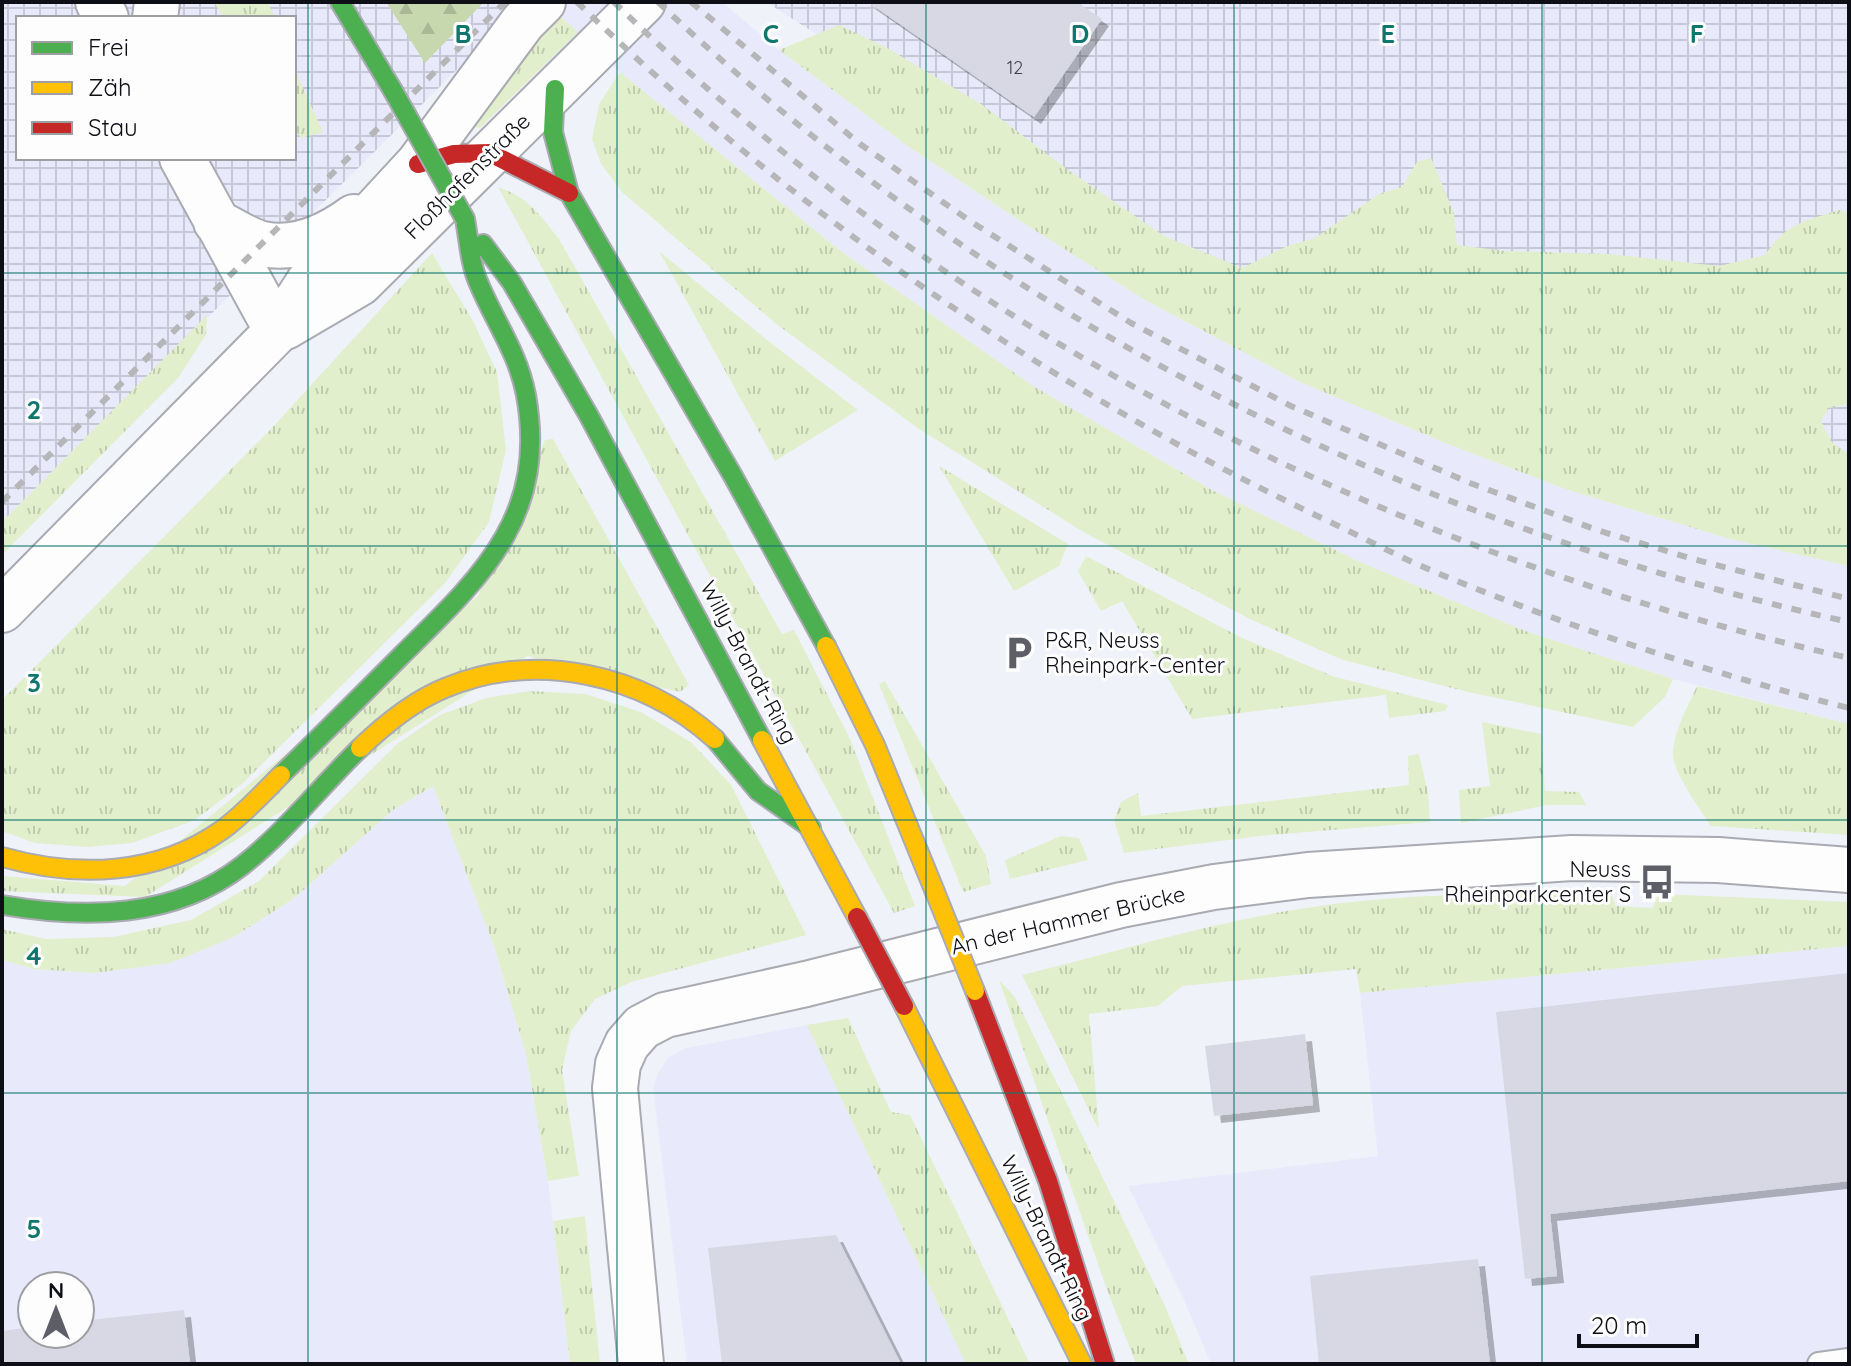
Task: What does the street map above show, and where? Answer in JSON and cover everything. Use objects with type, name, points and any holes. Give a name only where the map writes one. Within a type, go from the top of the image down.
[{"type":"main road","name":"Willy-Brandt-Ring","points":[[340,2],[465,219],[512,283],[589,416],[904,1006],[1082,1364]]},
{"type":"main road","points":[[555,89],[553,132],[569,193],[733,476],[837,666],[875,745],[1048,1181],[1105,1364]]},
{"type":"main road","points":[[403,178],[454,154],[490,153],[569,193]]},
{"type":"main road","points":[[2,857],[29,866],[77,873],[125,869],[171,857],[214,835],[269,787],[470,588],[493,559],[512,527],[525,488],[531,452],[528,409],[516,358],[477,281],[465,219]]},
{"type":"main road","points":[[2,905],[47,914],[100,916],[152,909],[206,889],[253,858],[381,729],[416,703],[448,686],[529,669],[570,671],[609,679],[656,698],[694,722],[727,751],[754,787],[811,828]]},
{"type":"street","name":"Floßhafenstraße","points":[[2,610],[277,331],[308,283],[403,178],[523,22],[543,2]]},
{"type":"street","name":"Floßhafenstraße","points":[[277,331],[360,283],[643,2]]},
{"type":"street","points":[[183,160],[277,331]]},
{"type":"street","name":"Floßhafenstraße","points":[[216,222],[262,244],[297,245],[336,230],[403,178]]},
{"type":"street","name":"An der Hammer Brücke","points":[[641,1364],[615,1088],[618,1064],[627,1044],[642,1027],[665,1015],[806,984],[1121,905],[1214,887],[1308,875],[1572,858],[1718,860],[1849,870]]},
{"type":"lane","points":[[1819,1364],[1849,1360]]},
{"type":"shaded area","points":[[2,2],[525,2],[2,522]]},
{"type":"shaded area","points":[[554,2],[722,2],[779,50],[909,147],[1017,219],[1145,300],[1302,383],[1568,490],[1730,539],[1849,566],[1849,724],[1673,679],[1528,632],[1360,562],[1212,490],[1033,386],[838,249],[620,72],[559,15]]},
{"type":"shaded area","points":[[766,2],[1849,2],[1849,517],[1556,441],[1068,195]]},
{"type":"shaded area","points":[[433,786],[494,946],[526,1054],[548,1181],[570,1364],[2,1364],[2,960],[34,969],[95,973],[170,963],[232,938],[293,899],[393,810]]},
{"type":"shaded area","points":[[1849,946],[1849,1364],[1211,1364],[1184,1300],[1128,1186],[1378,1156],[1360,993]]},
{"type":"shaded area","points":[[807,1025],[966,1364],[687,1364],[653,1088],[659,1071],[669,1057],[686,1048]]},
{"type":"green space","points":[[214,2],[267,2],[275,16],[223,16]]},
{"type":"green space","points":[[386,2],[484,2],[425,63]]},
{"type":"green space","points":[[559,15],[578,32],[480,128],[470,125],[544,21]]},
{"type":"green space","points":[[839,25],[887,48],[981,104],[1071,172],[1164,236],[1242,268],[1285,247],[1315,238],[1379,194],[1402,187],[1417,162],[1431,158],[1454,213],[1457,245],[1505,251],[1609,254],[1719,266],[1765,255],[1781,236],[1806,221],[1840,210],[1849,214],[1849,404],[1829,408],[1821,421],[1831,441],[1849,455],[1849,566],[1730,539],[1568,490],[1302,383],[1145,300],[909,147],[779,50]]},
{"type":"green space","points":[[296,64],[298,77],[323,132],[301,138],[296,132]]},
{"type":"green space","points":[[620,72],[838,249],[1033,386],[1212,490],[1360,562],[1528,632],[1673,679],[1665,697],[1633,727],[1468,692],[1343,660],[1252,620],[1085,533],[919,429],[775,323],[622,192],[601,164],[592,139],[599,104]]},
{"type":"green space","points":[[498,187],[526,202],[559,239],[782,634],[794,630],[850,739],[915,906],[894,913]]},
{"type":"green space","points":[[659,251],[767,340],[858,410],[775,461]]},
{"type":"green space","points":[[432,253],[473,321],[497,372],[506,450],[489,522],[445,583],[242,784],[195,820],[132,843],[87,847],[35,843],[2,831],[2,700],[269,431]]},
{"type":"green space","points":[[207,315],[206,335],[178,378],[2,555],[2,522]]},
{"type":"green space","points":[[553,439],[689,685],[680,692],[528,656],[145,897],[2,891],[2,876],[125,886],[478,596],[545,440]]},
{"type":"green space","points":[[939,466],[1068,544],[1059,566],[1014,591]]},
{"type":"green space","points":[[1086,556],[1240,637],[1335,677],[1448,705],[1445,711],[1389,718],[1386,695],[1192,719],[1122,601],[1101,611],[1078,571]]},
{"type":"green space","points":[[885,681],[986,856],[991,884],[963,892],[879,684]]},
{"type":"green space","points":[[1697,686],[1849,724],[1849,835],[1711,826],[1682,780],[1673,753],[1679,727]]},
{"type":"green space","points":[[529,691],[585,694],[641,712],[692,743],[731,785],[806,935],[631,982],[595,999],[571,1031],[562,1070],[579,1176],[548,1181],[526,1054],[494,946],[433,786],[393,810],[293,899],[232,938],[170,963],[95,973],[34,969],[2,960],[2,929],[46,939],[113,937],[191,920],[259,881],[397,744],[440,715],[486,698]]},
{"type":"green space","points":[[1482,722],[1541,734],[1545,791],[1579,792],[1586,805],[1547,805],[1461,823],[1459,790],[1490,786]]},
{"type":"green space","points":[[1419,754],[1428,793],[1430,822],[1269,835],[1124,853],[1114,820],[1121,802],[1138,793],[1141,816],[1409,785],[1408,756]]},
{"type":"green space","points":[[1061,836],[1079,838],[1088,860],[1010,879],[1005,860]]},
{"type":"green space","points":[[1611,894],[1616,906],[1652,908],[1659,894],[1849,902],[1849,946],[1360,993],[1356,969],[1182,986],[1158,1006],[1089,1014],[1099,1130],[1022,975],[1199,929],[1306,908],[1408,897]]},
{"type":"green space","points":[[999,980],[1015,997],[1165,1306],[1189,1364],[1136,1364]]},
{"type":"green space","points":[[848,1018],[891,1112],[910,1115],[1030,1364],[966,1364],[807,1025]]},
{"type":"green space","points":[[585,1216],[600,1364],[570,1364],[553,1221]]},
{"type":"building","points":[[868,2],[1077,2],[1102,19],[1034,117]]},
{"type":"building","points":[[1849,973],[1849,1181],[1550,1214],[1557,1276],[1525,1279],[1496,1012]]},
{"type":"building","points":[[1305,1034],[1313,1105],[1214,1116],[1205,1046]]},
{"type":"building","points":[[836,1235],[901,1364],[722,1364],[708,1248]]},
{"type":"building","points":[[1478,1259],[1490,1364],[1319,1364],[1310,1276]]},
{"type":"building","points":[[184,1310],[190,1364],[2,1364],[2,1331],[16,1329],[16,1350],[96,1350],[96,1319]]},
{"type":"railway","points":[[2,502],[505,2]]},
{"type":"railway","points":[[577,2],[748,155],[838,226],[931,293],[1125,415],[1225,470],[1442,575],[1643,649],[1849,708]]},
{"type":"railway","points":[[614,2],[745,121],[885,229],[1032,327],[1186,415],[1346,492],[1510,558],[1678,614],[1849,658]]},
{"type":"railway","points":[[658,2],[786,114],[921,217],[1063,310],[1211,393],[1365,465],[1523,528],[1684,580],[1849,622]]},
{"type":"railway","points":[[691,2],[860,144],[970,221],[1131,323],[1291,406],[1470,483],[1597,530],[1693,559],[1849,599]]},
{"type":"traffic: fast","points":[[340,2],[392,89]]},
{"type":"traffic: fast","points":[[392,89],[465,219]]},
{"type":"traffic: fast","points":[[555,89],[553,132],[569,193],[733,476],[826,646]]},
{"type":"traffic: fast","points":[[281,775],[458,599],[502,542],[517,510],[527,476],[530,438],[526,395],[512,351],[476,276],[465,219]]},
{"type":"traffic: fast","points":[[483,244],[512,283],[589,416],[762,740]]},
{"type":"traffic: fast","points":[[715,739],[758,791],[811,828]]},
{"type":"traffic: fast","points":[[2,905],[96,913],[158,905],[188,896],[216,883],[259,852],[360,748]]},
{"type":"traffic: slow","points":[[826,646],[875,745],[935,892]]},
{"type":"traffic: slow","points":[[360,748],[400,714],[445,688],[480,677],[515,671],[551,670],[622,684],[655,698],[715,739]]},
{"type":"traffic: slow","points":[[762,740],[857,917]]},
{"type":"traffic: slow","points":[[2,857],[30,864],[87,870],[115,869],[171,857],[222,830],[281,775]]},
{"type":"traffic: slow","points":[[935,892],[975,991]]},
{"type":"traffic: slow","points":[[904,1006],[1082,1364]]},
{"type":"traffic: jam","points":[[418,164],[454,154],[490,153],[569,193]]},
{"type":"traffic: jam","points":[[857,917],[904,1006]]},
{"type":"traffic: jam","points":[[975,991],[1048,1181],[1105,1364]]},
{"type":"place","name":"P&R, Neuss Rheinpark-Center","points":[[1019,653]]},
{"type":"place","name":"Neuss Rheinparkcenter S","points":[[1657,882]]}]
